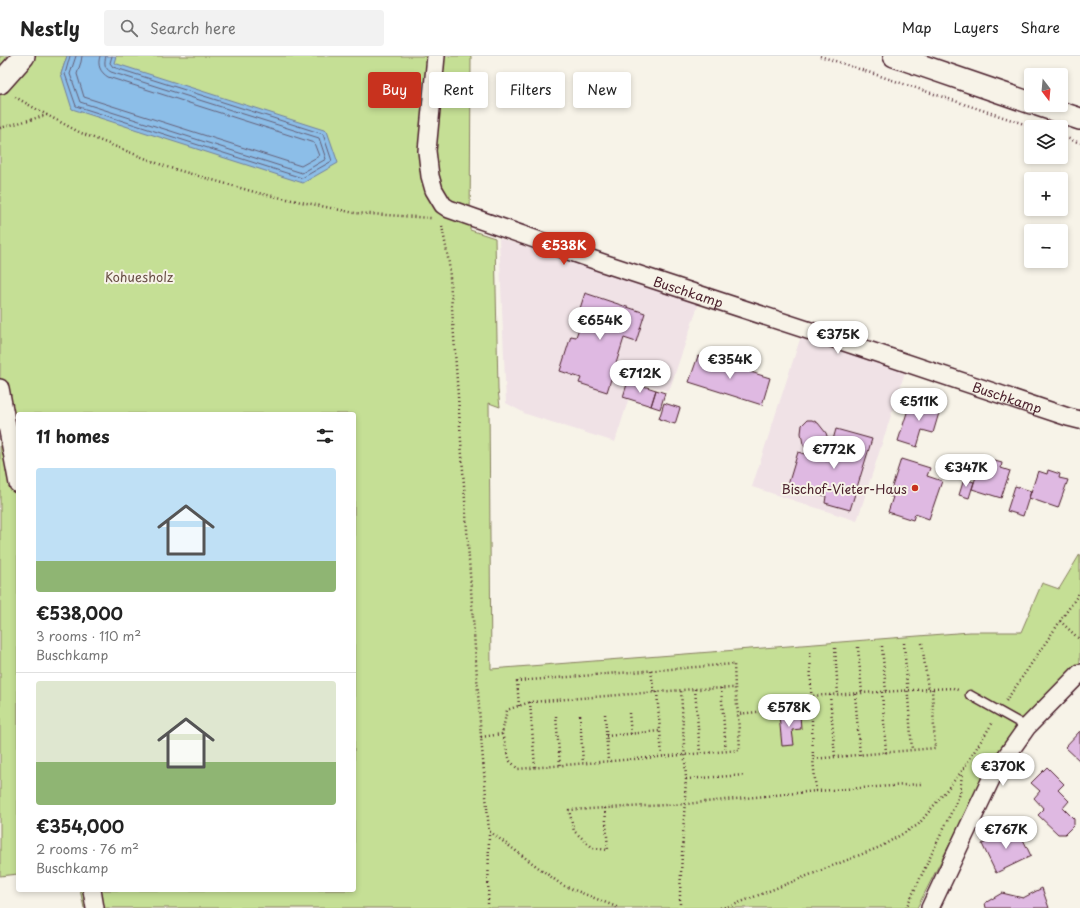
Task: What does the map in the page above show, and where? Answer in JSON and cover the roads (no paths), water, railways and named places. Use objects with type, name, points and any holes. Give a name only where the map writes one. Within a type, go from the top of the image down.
[{"type":"street","points":[[8,90],[24,56]]},
{"type":"street","name":"Buschkamp","points":[[436,56],[427,151],[430,176],[434,190],[443,205],[445,214],[595,261],[1080,420]]},
{"type":"street","points":[[894,56],[1024,101]]},
{"type":"street","points":[[1059,112],[1080,119]]},
{"type":"street","points":[[0,388],[16,473]]},
{"type":"street","points":[[930,908],[993,775],[1027,727],[1080,673]]},
{"type":"street","points":[[92,892],[95,908]]},
{"type":"lane","points":[[970,695],[1027,727]]},
{"type":"water","points":[[67,56],[116,56],[114,63],[327,131],[338,163],[303,183],[72,109],[61,74]]},
{"type":"place","name":"Bischof-Vieter-Haus","points":[[915,488]]},
{"type":"park label","name":"Kohuesholz","points":[[139,276]]}]
